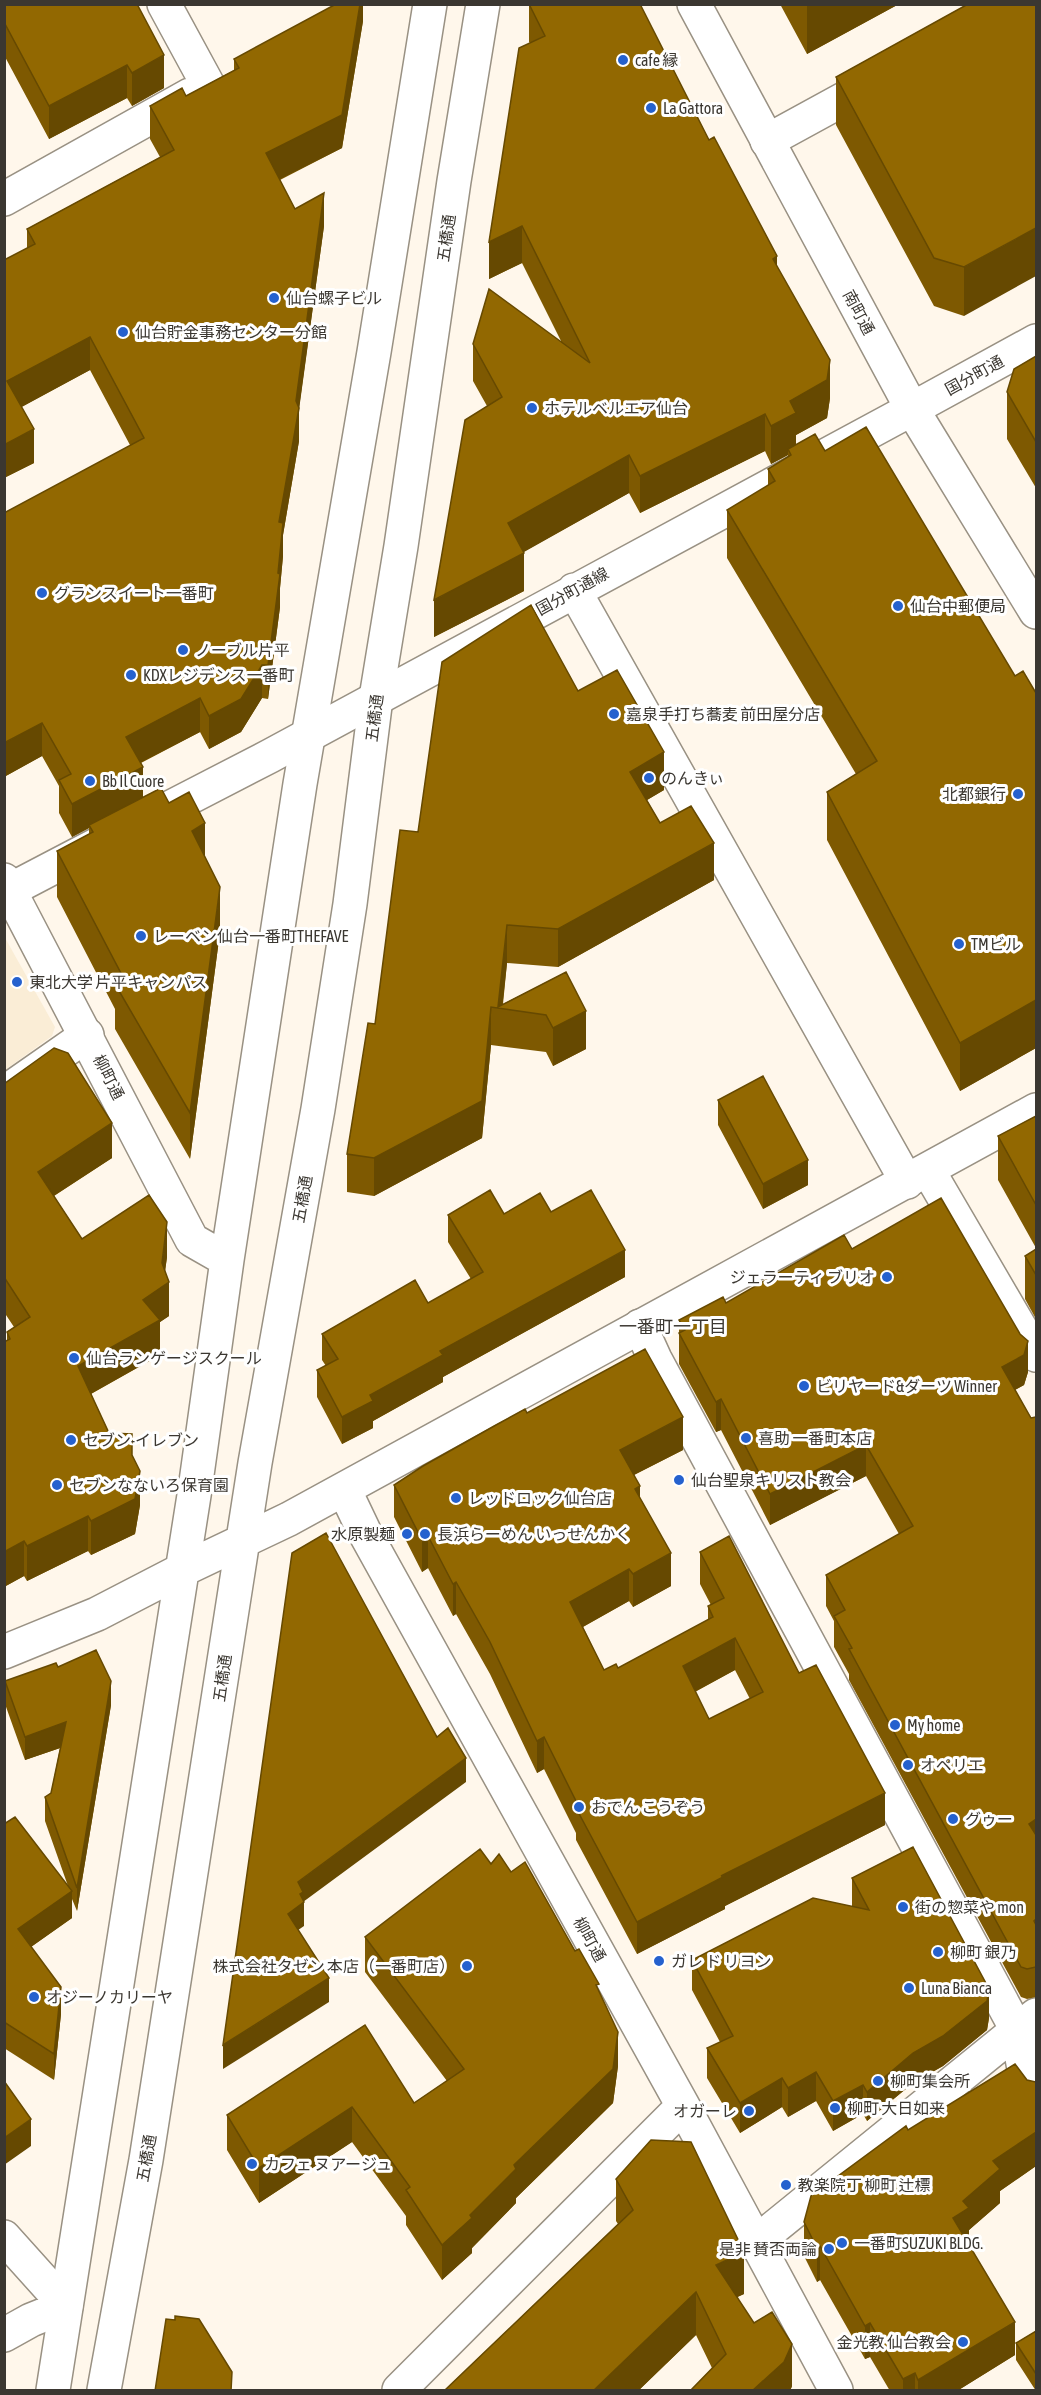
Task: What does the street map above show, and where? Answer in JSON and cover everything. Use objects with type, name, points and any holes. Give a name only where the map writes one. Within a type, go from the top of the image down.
[{"type":"street","points":[[4,199],[219,79],[164,4]]},
{"type":"street","points":[[53,2391],[182,1570],[300,784],[376,341],[430,4]]},
{"type":"street","name":"五橋通","points":[[104,2391],[146,2160],[257,1451],[318,1109],[350,904],[376,698],[389,627],[454,181],[483,4]]},
{"type":"street","name":"南町通","points":[[694,4],[912,409],[1036,612]]},
{"type":"street","points":[[767,141],[905,66]]},
{"type":"street","name":"国分町通","points":[[912,409],[1036,341]]},
{"type":"street","name":"国分町通線","points":[[7,885],[310,735],[912,409]]},
{"type":"street","points":[[574,590],[918,1176],[1036,1355]]},
{"type":"street","name":"柳町通","points":[[7,885],[192,1240],[227,1260]]},
{"type":"street","points":[[4,1094],[87,1035]]},
{"type":"street","points":[[4,1652],[97,1614],[289,1519],[1036,1110]]},
{"type":"street","points":[[640,1326],[656,1359],[1027,2023],[1026,2080],[1036,2097]]},
{"type":"street","name":"柳町通","points":[[344,1488],[365,1533],[683,2106],[830,2388]]},
{"type":"street","points":[[755,2243],[1027,2023]]},
{"type":"street","points":[[399,2391],[683,2106]]},
{"type":"street","points":[[4,2237],[66,2306]]},
{"type":"street","points":[[4,2335],[31,2320],[66,2306]]},
{"type":"shaded area","name":"東北大学 片平キャンパス","points":[[4,936],[55,1027],[52,1036],[5,1070]]},
{"type":"building","points":[[4,4],[137,4],[164,55],[132,73],[127,65],[49,106],[4,22]]},
{"type":"building","points":[[336,4],[360,4],[342,115],[266,153],[295,209],[324,193],[296,401],[299,408],[279,522],[283,523],[278,573],[280,574],[268,665],[262,665],[241,699],[209,716],[200,698],[126,737],[143,767],[72,804],[59,780],[71,774],[42,723],[4,743],[4,513],[144,438],[90,337],[7,381],[34,429],[4,445],[4,260],[35,244],[27,229],[174,150],[150,106],[182,88],[186,96],[239,68],[234,59]]},
{"type":"building","points":[[529,4],[640,4],[709,140],[714,137],[777,256],[773,259],[830,360],[827,380],[790,401],[796,413],[771,426],[765,414],[640,476],[629,455],[508,523],[524,553],[434,600],[465,420],[502,397],[473,344],[489,289],[590,363],[522,226],[489,242],[519,48],[545,36]]},
{"type":"building","points":[[968,4],[1036,4],[1036,228],[964,267],[934,258],[836,77]]},
{"type":"building","points":[[1036,356],[1036,442],[1007,392],[1014,369]]},
{"type":"building","points":[[866,427],[1015,676],[1023,671],[1036,693],[1036,1000],[960,1043],[827,792],[877,761],[727,510],[775,481],[768,469],[791,455],[788,449],[815,434],[825,451]]},
{"type":"building","points":[[531,605],[578,691],[617,670],[664,752],[630,772],[660,823],[691,806],[714,843],[558,929],[507,925],[498,1007],[566,972],[586,1011],[553,1028],[546,1015],[491,1007],[482,1101],[374,1158],[347,1154],[368,1023],[375,1024],[400,830],[418,832],[442,662]]},
{"type":"building","points":[[161,788],[169,803],[189,792],[205,823],[192,831],[220,887],[190,1113],[115,984],[124,979],[57,851],[93,832],[89,825]]},
{"type":"building","points":[[54,1048],[68,1053],[112,1123],[38,1172],[82,1239],[149,1195],[167,1222],[162,1263],[169,1282],[143,1300],[160,1320],[78,1366],[109,1433],[132,1434],[132,1455],[140,1471],[135,1499],[91,1521],[88,1516],[27,1546],[24,1541],[4,1552],[4,1342],[10,1339],[7,1332],[30,1317],[4,1277],[4,1084]]},
{"type":"building","points":[[763,1076],[808,1160],[763,1184],[718,1100]]},
{"type":"building","points":[[1036,1116],[1036,1205],[998,1136]]},
{"type":"building","points":[[490,1190],[504,1214],[540,1193],[551,1212],[591,1190],[625,1250],[440,1351],[443,1355],[370,1395],[373,1401],[342,1417],[317,1370],[338,1359],[322,1334],[415,1280],[428,1303],[483,1272],[448,1215]]},
{"type":"building","points":[[941,1198],[1020,1334],[1028,1341],[1024,1355],[1002,1367],[1031,1418],[1036,1417],[1036,1819],[1029,1824],[1036,1835],[1036,1919],[1034,1921],[1036,1925],[1036,1967],[1027,1969],[1021,1967],[849,1649],[852,1648],[834,1616],[845,1610],[826,1575],[913,1526],[866,1445],[770,1494],[721,1399],[716,1402],[679,1333],[685,1330],[679,1320],[723,1297],[726,1303],[844,1235],[852,1249]]},
{"type":"building","points":[[1036,1249],[1036,1275],[1025,1256]]},
{"type":"building","points":[[645,1349],[683,1417],[620,1450],[640,1486],[635,1489],[671,1553],[633,1574],[629,1569],[570,1602],[604,1670],[616,1664],[618,1668],[713,1617],[708,1606],[724,1598],[700,1552],[729,1536],[799,1673],[816,1665],[885,1793],[721,1876],[725,1876],[637,1922],[576,1808],[579,1807],[544,1737],[537,1741],[490,1642],[456,1582],[453,1584],[428,1536],[422,1540],[394,1485],[423,1466],[525,1409],[527,1413]],"holes":[[[735,1638],[763,1692],[709,1719],[683,1666]]]},
{"type":"building","points":[[326,1533],[437,1737],[448,1728],[466,1758],[298,1882],[303,1892],[300,1894],[304,1902],[288,1914],[329,1978],[223,2045],[292,1553]]},
{"type":"building","points":[[96,1650],[111,1681],[77,1888],[45,1797],[51,1793],[66,1722],[25,1737],[5,1681],[56,1663],[58,1667]]},
{"type":"building","points":[[15,1817],[72,1891],[18,1929],[61,1987],[54,2054],[4,2022],[4,1824]]},
{"type":"building","points":[[913,1847],[989,1989],[987,2001],[943,2036],[913,2053],[867,2092],[863,2085],[833,2101],[816,2072],[788,2088],[782,2078],[740,2103],[707,2048],[733,2036],[692,1960],[813,1898],[869,1910],[852,1878]]},
{"type":"building","points":[[480,1849],[491,1864],[499,1854],[511,1872],[525,1862],[575,1951],[579,1949],[599,1984],[596,1985],[618,2032],[613,2069],[514,2165],[516,2169],[470,2215],[472,2218],[442,2245],[406,2190],[410,2187],[352,2107],[259,2168],[227,2115],[365,2025],[414,2103],[464,2069],[365,1937]]},
{"type":"building","points":[[1015,2064],[1027,2080],[1036,2082],[1036,2132],[993,2161],[1000,2169],[963,2201],[969,2208],[953,2218],[1015,2322],[918,2380],[915,2373],[903,2379],[870,2323],[865,2326],[820,2246],[817,2248],[804,2222],[811,2196],[906,2126],[908,2130]]},
{"type":"building","points":[[4,2081],[31,2119],[4,2138]]},
{"type":"building","points":[[651,2140],[691,2142],[744,2252],[716,2265],[754,2323],[772,2312],[792,2344],[784,2362],[752,2391],[690,2391],[726,2354],[696,2292],[593,2391],[444,2391],[633,2210],[616,2179]]},
{"type":"building","points":[[175,2316],[199,2319],[232,2372],[231,2391],[155,2391],[166,2319],[175,2320]]},
{"type":"building","points":[[1036,2331],[1036,2374],[1016,2343]]},
{"type":"place","name":"cafe 縁","points":[[623,60]]},
{"type":"place","name":"La Gattora","points":[[651,108]]},
{"type":"place","name":"仙台螺子ビル","points":[[274,298]]},
{"type":"place","name":"仙台貯金事務センター分館","points":[[123,332]]},
{"type":"place","name":"ホテルベルエア仙台","points":[[532,408]]},
{"type":"place","name":"グランスイート一番町","points":[[42,593]]},
{"type":"place","name":"仙台中郵便局","points":[[898,606]]},
{"type":"place","name":"ノーブル片平","points":[[183,650]]},
{"type":"place","name":"KDXレジデンス一番町","points":[[131,675]]},
{"type":"place","name":"嘉泉手打ち蕎麦 前田屋分店","points":[[614,714]]},
{"type":"place","name":"のんきぃ","points":[[649,778]]},
{"type":"place","name":"Bb Il Cuore","points":[[90,781]]},
{"type":"place","name":"北都銀行","points":[[1018,794]]},
{"type":"place","name":"レーベン仙台一番町THEFAVE","points":[[141,936]]},
{"type":"place","name":"TMビル","points":[[959,944]]},
{"type":"place","name":"東北大学 片平キャンパス","points":[[17,982]]},
{"type":"place","name":"ジェラーティ ブリオ","points":[[887,1277]]},
{"type":"place","name":"仙台ランゲージスクール","points":[[74,1358]]},
{"type":"place","name":"ビリヤード&ダーツ Winner","points":[[804,1386]]},
{"type":"place","name":"喜助 一番町本店","points":[[746,1438]]},
{"type":"place","name":"セブン-イレブン","points":[[71,1440]]},
{"type":"place","name":"仙台聖泉キリスト教会","points":[[679,1480]]},
{"type":"place","name":"セブンなないろ保育園","points":[[57,1485]]},
{"type":"place","name":"レッドロック仙台店","points":[[456,1498]]},
{"type":"place","name":"水原製麺","points":[[407,1534]]},
{"type":"place","name":"長浜らーめん いっせんかく","points":[[425,1534]]},
{"type":"place","name":"My home","points":[[895,1725]]},
{"type":"place","name":"オペリエ","points":[[908,1765]]},
{"type":"place","name":"おでん こうぞう","points":[[579,1807]]},
{"type":"place","name":"グゥー","points":[[953,1819]]},
{"type":"place","name":"街の惣菜や mon","points":[[903,1907]]},
{"type":"place","name":"柳町 銀乃","points":[[938,1952]]},
{"type":"place","name":"ガレ ド リヨン","points":[[659,1961]]},
{"type":"place","name":"株式会社タゼン 本店（一番町店）","points":[[467,1966]]},
{"type":"place","name":"Luna Bianca","points":[[909,1988]]},
{"type":"place","name":"オジーノカリーヤ","points":[[34,1997]]},
{"type":"place","name":"柳町集会所","points":[[878,2081]]},
{"type":"place","name":"柳町 大日如来","points":[[835,2108]]},
{"type":"place","name":"オガーレ","points":[[749,2111]]},
{"type":"place","name":"カフェ ヌアージュ","points":[[252,2164]]},
{"type":"place","name":"教楽院丁 柳町 辻標","points":[[786,2185]]},
{"type":"place","name":"一番町SUZUKI BLDG.","points":[[842,2243]]},
{"type":"place","name":"是非 賛否両論","points":[[829,2249]]},
{"type":"place","name":"金光教 仙台教会","points":[[963,2342]]},
{"type":"district","name":"一番町一丁目","points":[[673,1327]]}]
